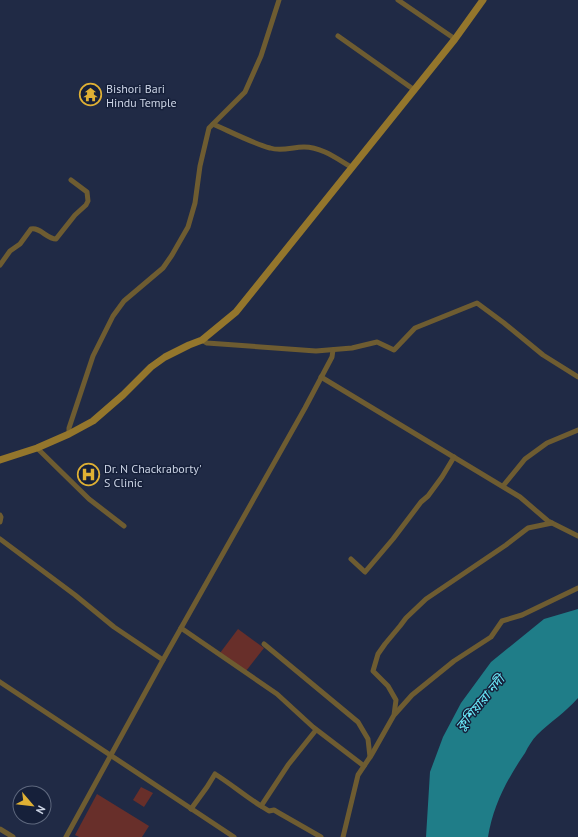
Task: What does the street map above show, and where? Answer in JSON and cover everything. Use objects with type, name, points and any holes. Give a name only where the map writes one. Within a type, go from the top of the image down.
[{"type":"main road","points":[[0,460],[37,448],[69,434],[93,421],[107,410],[151,367],[165,357],[189,344],[202,340],[236,312],[293,243],[351,167],[455,38],[483,0]]},
{"type":"street","points":[[69,434],[69,428],[93,356],[113,316],[124,301],[163,268],[188,227],[195,203],[200,166],[209,128],[245,92],[261,56],[279,0]]},
{"type":"street","points":[[398,0],[455,38]]},
{"type":"street","points":[[338,36],[413,89]]},
{"type":"street","points":[[213,124],[270,148],[283,150],[311,147],[323,151],[351,167]]},
{"type":"street","points":[[0,265],[10,251],[20,244],[31,229],[34,228],[56,239],[75,215],[86,205],[88,201],[87,192],[71,180]]},
{"type":"street","points":[[202,340],[207,344],[316,351],[352,348],[377,342],[394,350],[415,328],[477,303],[544,355],[578,377]]},
{"type":"street","points":[[66,837],[163,660],[242,521],[332,356],[333,350]]},
{"type":"street","points":[[321,376],[520,496],[552,523],[578,536]]},
{"type":"street","points":[[503,486],[525,459],[547,443],[578,430]]},
{"type":"street","points":[[37,448],[89,499],[124,526]]},
{"type":"street","points":[[351,559],[365,572],[401,530],[421,502],[428,496],[454,457]]},
{"type":"street","points":[[0,515],[0,522]]},
{"type":"street","points":[[394,715],[396,700],[388,686],[373,671],[378,654],[406,618],[426,598],[506,545],[528,528],[552,523]]},
{"type":"street","points":[[0,539],[75,595],[114,627],[163,660]]},
{"type":"street","points":[[342,837],[358,775],[394,715],[412,695],[454,661],[492,637],[502,621],[522,615],[578,588]]},
{"type":"street","points":[[181,628],[277,694],[316,730],[364,766]]},
{"type":"street","points":[[264,644],[358,722],[368,739],[370,757]]},
{"type":"street","points":[[0,682],[111,754],[234,837]]},
{"type":"street","points":[[261,806],[288,765],[316,730]]},
{"type":"street","points":[[72,837],[70,836],[82,809],[111,754]]},
{"type":"street","points":[[191,809],[215,774],[239,790],[242,794],[269,811],[274,810],[321,837]]},
{"type":"street","points":[[0,829],[14,837]]},
{"type":"shaded area","points":[[238,629],[264,648],[246,671],[220,653]]},
{"type":"shaded area","points":[[141,787],[153,793],[144,807],[133,800]]},
{"type":"shaded area","points":[[97,794],[149,826],[142,837],[79,837],[75,835]]},
{"type":"water","name":"কুশিয়ারা নদী","points":[[578,609],[578,698],[537,735],[530,744],[512,773],[497,804],[493,814],[488,837],[426,837],[430,772],[443,737],[461,703],[491,662],[544,619]]},
{"type":"place","name":"Bishori Bari Hindu Temple","points":[[91,95]]},
{"type":"place","name":"Dr. N Chackraborty' S Clinic","points":[[88,475]]}]
